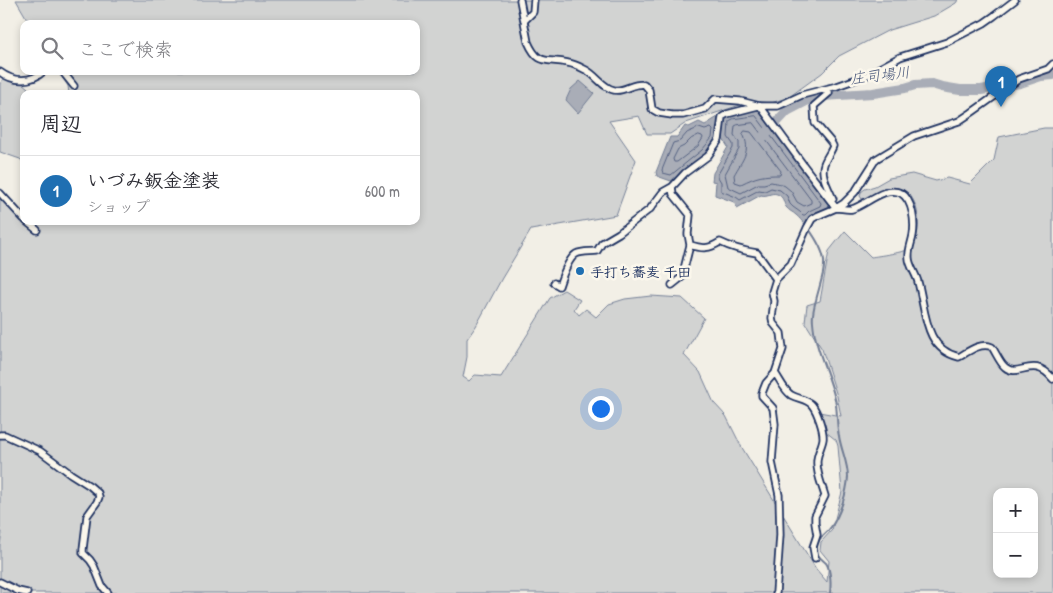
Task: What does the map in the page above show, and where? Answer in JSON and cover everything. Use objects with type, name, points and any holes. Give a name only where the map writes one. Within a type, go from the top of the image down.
[{"type":"street","points":[[520,0],[530,48],[542,61],[579,66],[615,91],[644,84],[648,90],[652,109],[660,113],[683,115],[705,109],[714,99],[740,101],[760,106],[836,208],[852,209],[882,194],[900,192],[908,198],[912,207],[913,233],[908,257],[910,265],[916,277],[927,325],[932,336],[943,350],[950,355],[959,357],[981,345],[989,345],[1007,369],[1016,371],[1032,367],[1041,368],[1053,379]]},
{"type":"street","points":[[524,21],[533,12],[534,0]]},
{"type":"street","points":[[554,283],[559,286],[566,267],[576,254],[597,251],[602,243],[619,234],[650,209],[663,192],[708,156],[719,140],[722,117],[760,106],[778,106],[802,95],[865,76],[900,57],[947,42],[984,23],[1015,0]]},
{"type":"street","points":[[776,593],[780,535],[778,495],[772,462],[775,424],[772,408],[762,396],[762,393],[766,383],[775,373],[782,354],[783,343],[781,333],[773,323],[772,318],[774,301],[772,292],[776,279],[791,264],[808,226],[817,216],[844,203],[855,192],[876,159],[914,136],[959,121],[1019,79],[1048,70],[1053,64]]},
{"type":"street","points":[[0,72],[8,77],[26,80],[38,75]]},
{"type":"street","points":[[65,75],[74,86]]},
{"type":"street","points":[[828,88],[829,93],[814,106],[814,115],[815,123],[832,142],[833,146],[824,163],[823,172],[836,208]]},
{"type":"street","points":[[672,186],[674,194],[690,215],[688,234],[690,245],[682,277],[672,285]]},
{"type":"street","points":[[0,193],[20,215]]},
{"type":"street","points":[[32,225],[38,230]]},
{"type":"street","points":[[690,245],[698,248],[711,248],[720,242],[741,250],[757,252],[776,279]]},
{"type":"street","points":[[775,373],[786,390],[792,395],[812,404],[823,431],[823,438],[816,460],[825,496],[815,516],[817,535],[813,547],[815,558]]},
{"type":"street","points":[[0,435],[40,452],[98,493],[97,502],[87,516],[83,553],[94,566],[102,586],[108,593]]},
{"type":"street","points":[[0,582],[18,591],[27,593]]},
{"type":"shaded area","points":[[16,0],[958,0],[934,16],[889,30],[839,56],[822,73],[789,97],[771,103],[752,101],[686,123],[670,134],[647,134],[639,116],[609,121],[636,160],[616,215],[531,230],[467,339],[467,357],[463,377],[469,381],[475,375],[501,377],[550,298],[564,290],[580,300],[574,309],[579,315],[586,309],[596,317],[609,304],[625,299],[651,296],[682,298],[704,318],[684,355],[700,372],[714,403],[726,416],[741,446],[816,569],[827,582],[829,561],[820,550],[821,542],[832,530],[842,492],[838,446],[836,440],[826,432],[819,412],[841,416],[837,396],[822,349],[805,322],[807,305],[820,301],[829,251],[845,231],[871,257],[907,250],[914,243],[917,236],[918,216],[916,207],[907,192],[900,189],[891,189],[862,199],[860,196],[861,192],[865,189],[889,178],[912,174],[936,181],[947,178],[970,184],[994,160],[999,137],[1053,128],[1053,593],[0,593],[0,545],[2,532],[0,530],[0,197],[20,217],[20,225],[420,225],[420,90],[68,90],[61,75],[420,75],[420,20],[28,20]]},
{"type":"shaded area","points":[[4,77],[22,83],[28,88],[28,90],[20,90],[20,159],[0,152],[0,84]]},
{"type":"water","points":[[580,81],[594,93],[578,113],[566,100],[571,89]]},
{"type":"water","points":[[758,110],[830,207],[812,215],[805,224],[787,208],[782,198],[777,194],[761,195],[737,208],[734,202],[715,195],[716,182],[712,181],[713,173],[728,147],[723,139],[725,117]]},
{"type":"water","points":[[721,115],[716,140],[706,154],[671,181],[657,176],[656,172],[670,137],[677,137],[685,126],[689,127],[699,122],[705,125]]},
{"type":"waterway","name":"庄司場川","points":[[762,138],[787,111],[808,100],[822,96],[873,93],[915,85],[932,84],[960,90],[981,90],[1053,75]]},
{"type":"waterway","points":[[809,229],[821,248],[824,263],[824,270],[813,311],[814,332],[835,399],[838,431],[848,477],[845,496],[840,510],[829,530],[817,544],[818,555],[826,563],[829,570],[830,593]]},
{"type":"place","name":"いづみ鈑金塗装","points":[[1001,107]]},
{"type":"place","name":"手打ち蕎麦 千田","points":[[580,271]]}]
